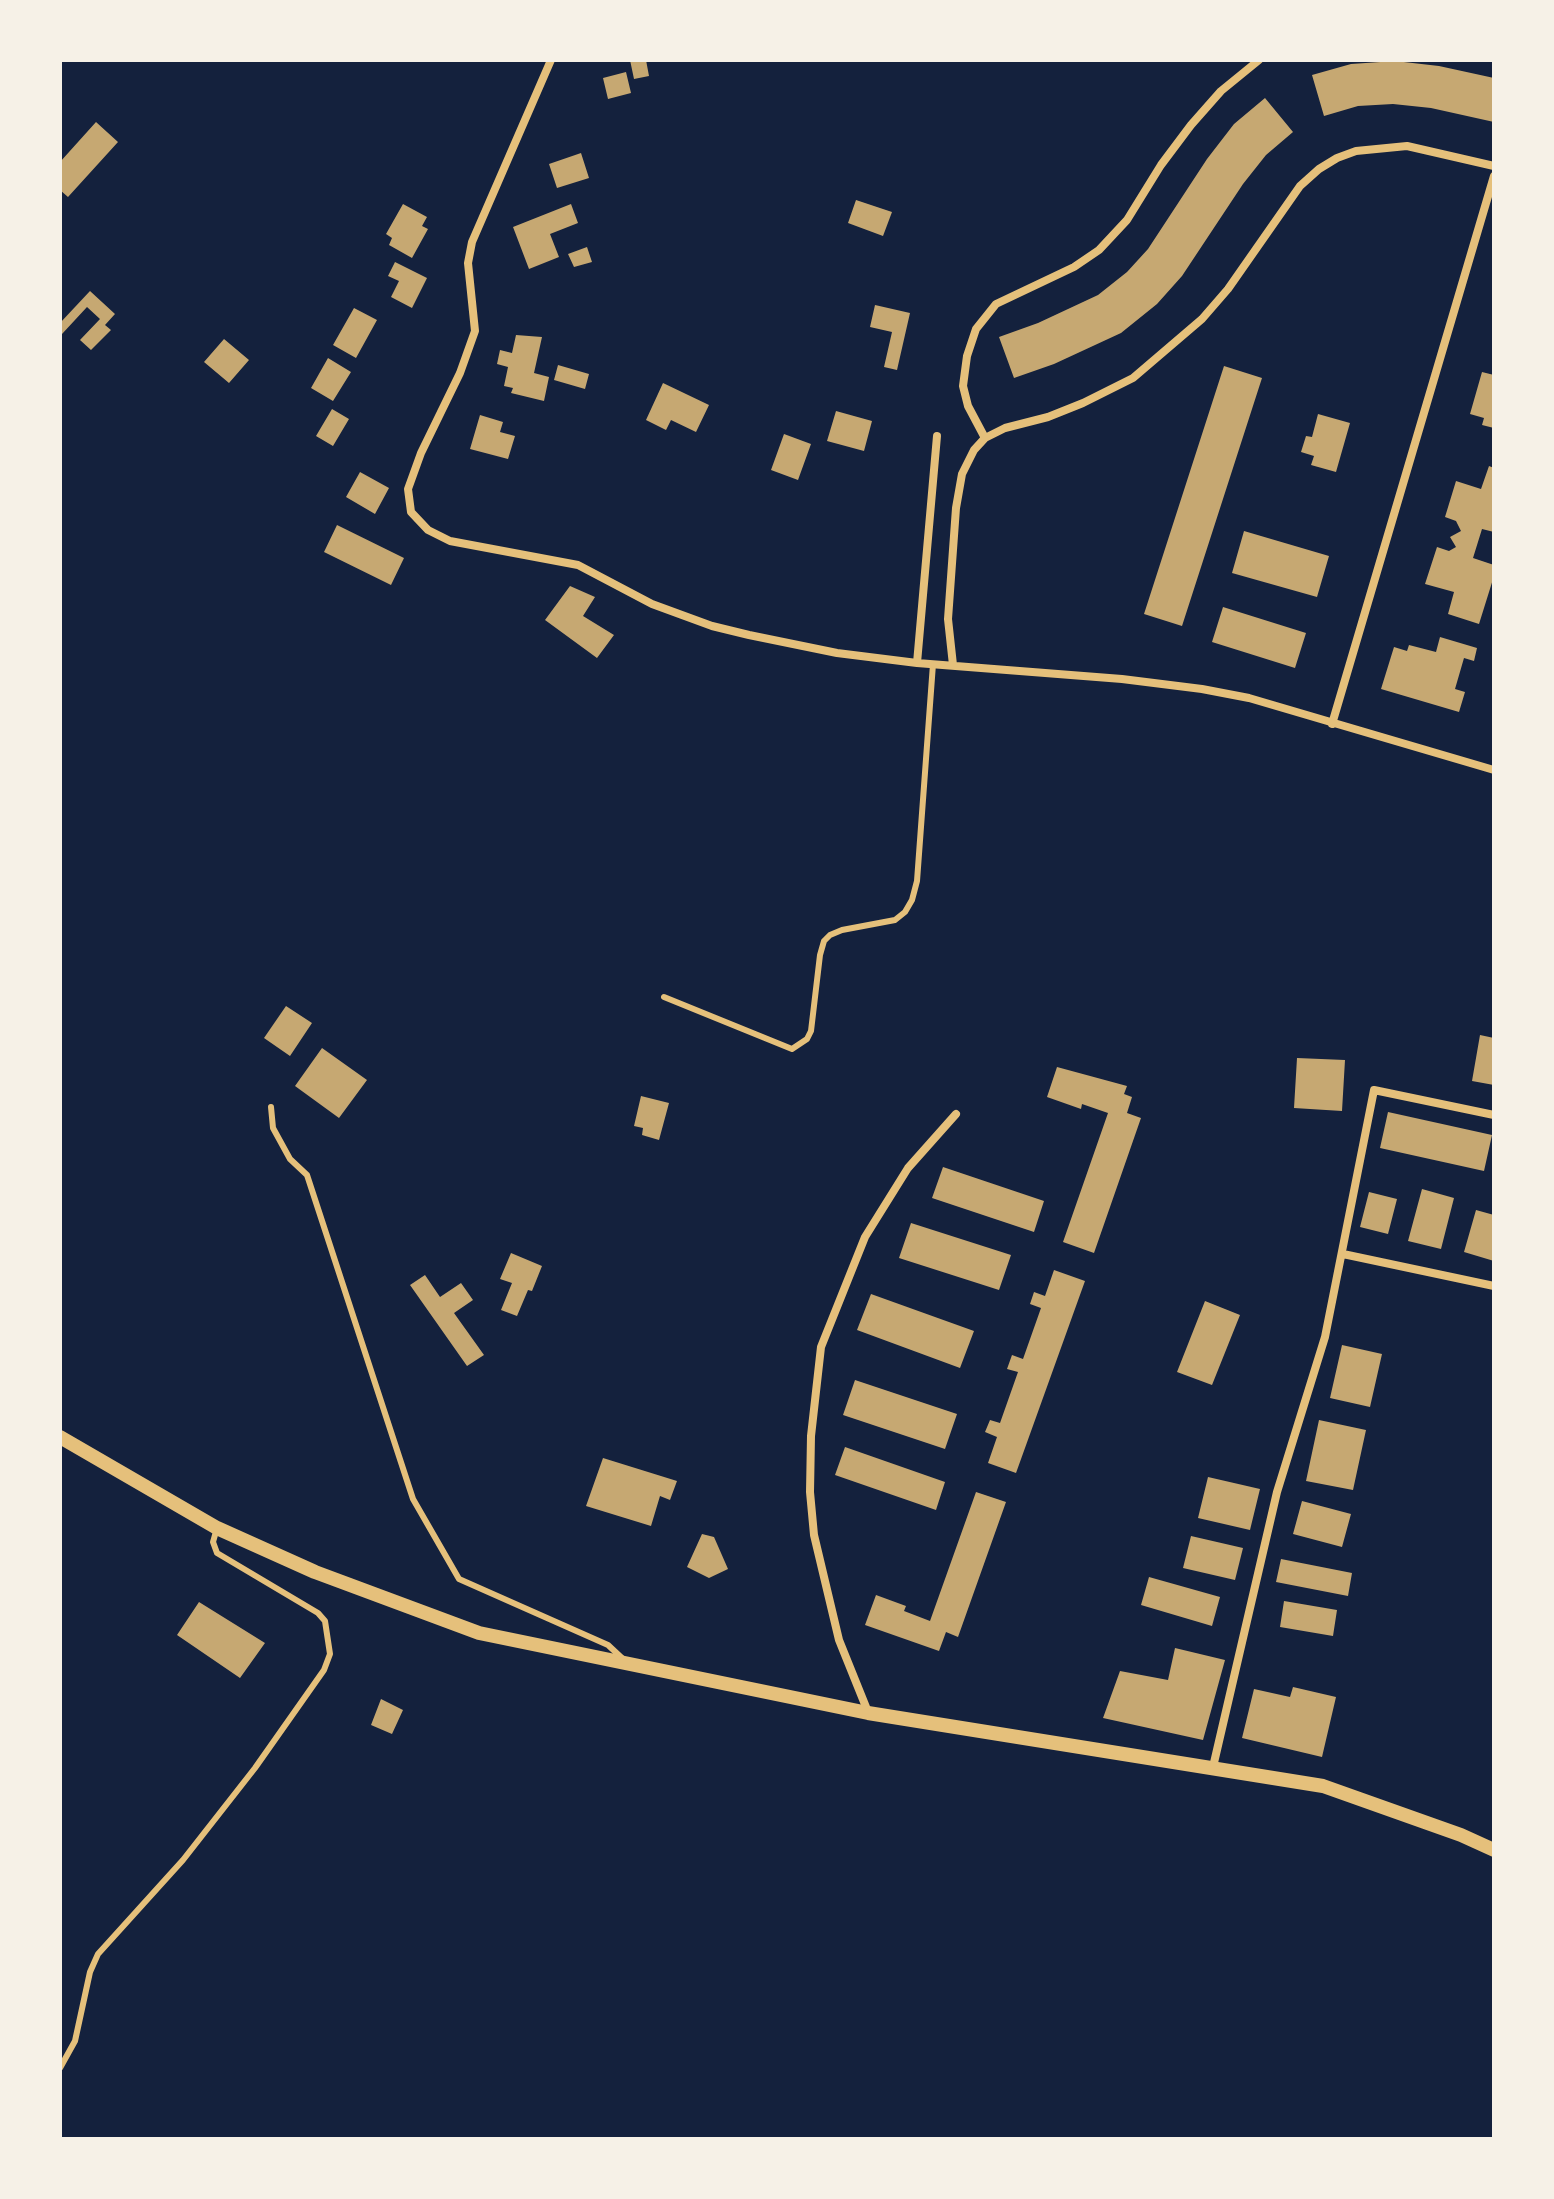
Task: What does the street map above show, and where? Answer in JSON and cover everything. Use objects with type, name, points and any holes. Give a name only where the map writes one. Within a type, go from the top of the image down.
[{"type":"street","points":[[551,60],[472,242],[468,263],[475,331],[460,373],[421,453],[408,489],[411,512],[428,530],[450,541],[578,565],[652,604],[712,626],[837,653],[1202,689],[1249,698],[1494,770]]},
{"type":"street","points":[[985,438],[968,406],[963,386],[967,356],[976,329],[996,304],[1074,267],[1099,250],[1127,220],[1161,165],[1191,125],[1221,91],[1259,60]]},
{"type":"street","points":[[953,665],[948,619],[956,508],[962,474],[974,450],[985,438],[1005,428],[1048,417],[1083,403],[1133,378],[1202,319],[1228,289],[1300,186],[1337,158],[1356,151],[1407,146],[1494,166]]},
{"type":"street","points":[[1332,724],[1494,176]]},
{"type":"street","points":[[917,663],[937,436]]},
{"type":"street","points":[[1213,1767],[1277,1492],[1325,1337],[1374,1090],[1494,1115]]},
{"type":"street","points":[[868,1713],[839,1640],[814,1535],[810,1492],[811,1436],[821,1347],[865,1237],[908,1168],[956,1114]]},
{"type":"street","points":[[1343,1254],[1494,1286]]},
{"type":"street","points":[[60,1437],[217,1528],[315,1572],[479,1633],[868,1713],[1323,1786],[1461,1835],[1494,1850]]},
{"type":"lane","points":[[664,997],[792,1049],[807,1039],[811,1031],[824,941],[842,930],[895,920],[905,912],[912,900],[917,881],[933,664]]},
{"type":"lane","points":[[271,1107],[273,1128],[290,1159],[307,1175],[413,1499],[459,1579],[608,1645],[626,1661]]},
{"type":"lane","points":[[60,2068],[75,2041],[90,1972],[98,1954],[174,1870],[255,1768],[324,1670],[330,1654],[325,1621],[318,1613],[217,1553],[213,1542],[217,1528]]},
{"type":"building","points":[[630,60],[646,60],[649,76],[634,79]]},
{"type":"building","points":[[1395,61],[1439,66],[1494,78],[1494,122],[1431,108],[1393,104],[1358,106],[1324,116],[1312,75],[1351,64]]},
{"type":"building","points":[[626,72],[631,93],[608,99],[603,78]]},
{"type":"building","points":[[1265,98],[1293,132],[1266,155],[1243,184],[1182,276],[1157,304],[1121,333],[1054,364],[1014,378],[999,337],[1098,295],[1127,272],[1148,249],[1207,159],[1234,124]]},
{"type":"building","points":[[96,122],[118,142],[68,197],[60,190],[60,162]]},
{"type":"building","points":[[581,153],[589,178],[557,188],[549,164]]},
{"type":"building","points":[[856,200],[892,212],[883,236],[848,223]]},
{"type":"building","points":[[403,204],[427,217],[422,226],[428,229],[412,258],[389,245],[392,238],[386,234]]},
{"type":"building","points":[[571,204],[578,223],[550,234],[559,257],[529,269],[513,227]]},
{"type":"building","points":[[587,247],[592,262],[574,267],[568,254]]},
{"type":"building","points":[[395,262],[427,278],[412,308],[391,297],[399,281],[388,276]]},
{"type":"building","points":[[90,291],[115,314],[105,325],[111,330],[91,350],[80,340],[100,319],[87,307],[62,334],[60,332],[60,323]]},
{"type":"building","points":[[875,305],[910,313],[897,370],[884,367],[892,332],[870,327]]},
{"type":"building","points":[[354,308],[377,320],[356,358],[333,345]]},
{"type":"building","points":[[516,335],[542,337],[534,373],[549,377],[544,401],[511,393],[513,388],[504,386],[508,367],[497,364],[500,350],[512,353]]},
{"type":"building","points":[[224,339],[249,360],[229,383],[204,362]]},
{"type":"building","points":[[328,358],[351,372],[333,401],[311,388]]},
{"type":"building","points":[[558,365],[589,374],[585,389],[554,380]]},
{"type":"building","points":[[1224,366],[1262,378],[1182,626],[1144,614]]},
{"type":"building","points":[[1482,372],[1494,375],[1494,428],[1482,425],[1484,418],[1470,414]]},
{"type":"building","points":[[663,383],[709,405],[696,432],[671,420],[666,430],[646,420]]},
{"type":"building","points":[[332,409],[349,419],[333,446],[316,436]]},
{"type":"building","points":[[836,411],[872,421],[864,451],[827,441]]},
{"type":"building","points":[[1318,414],[1350,423],[1336,472],[1311,465],[1314,456],[1301,452],[1306,436],[1312,437]]},
{"type":"building","points":[[480,415],[503,422],[500,432],[515,436],[508,459],[470,449]]},
{"type":"building","points":[[784,434],[811,444],[798,480],[771,470]]},
{"type":"building","points":[[1489,466],[1494,468],[1494,532],[1482,529],[1473,558],[1494,565],[1494,576],[1479,624],[1448,614],[1454,592],[1425,584],[1437,547],[1449,551],[1456,547],[1450,537],[1461,531],[1456,521],[1445,517],[1456,481],[1481,489]]},
{"type":"building","points":[[360,472],[389,488],[375,514],[346,497]]},
{"type":"building","points":[[337,525],[404,558],[391,585],[324,552]]},
{"type":"building","points":[[1244,531],[1329,556],[1317,597],[1232,573]]},
{"type":"building","points":[[570,586],[595,597],[583,616],[614,635],[597,658],[545,620]]},
{"type":"building","points":[[1223,607],[1306,633],[1295,668],[1212,642]]},
{"type":"building","points":[[1440,637],[1477,648],[1474,661],[1464,658],[1455,689],[1465,692],[1459,712],[1381,689],[1394,647],[1407,651],[1409,645],[1436,652]]},
{"type":"building","points":[[286,1006],[312,1023],[290,1056],[264,1038]]},
{"type":"building","points":[[1480,1035],[1494,1038],[1494,1085],[1472,1081]]},
{"type":"building","points":[[322,1048],[367,1080],[339,1118],[295,1086]]},
{"type":"building","points":[[1297,1058],[1345,1060],[1342,1111],[1294,1108]]},
{"type":"building","points":[[1057,1067],[1127,1086],[1124,1094],[1132,1097],[1127,1113],[1141,1118],[1094,1253],[1063,1242],[1108,1113],[1082,1104],[1081,1109],[1047,1097]]},
{"type":"building","points":[[641,1096],[669,1103],[659,1140],[642,1135],[643,1128],[634,1126]]},
{"type":"building","points":[[1388,1112],[1492,1135],[1484,1171],[1380,1148]]},
{"type":"building","points":[[943,1167],[1044,1201],[1034,1232],[932,1198]]},
{"type":"building","points":[[1422,1189],[1454,1198],[1441,1249],[1408,1241]]},
{"type":"building","points":[[1369,1192],[1397,1199],[1388,1234],[1360,1227]]},
{"type":"building","points":[[1476,1210],[1494,1215],[1494,1261],[1464,1252]]},
{"type":"building","points":[[911,1223],[1011,1255],[999,1290],[899,1258]]},
{"type":"building","points":[[511,1253],[542,1266],[517,1316],[501,1310],[512,1283],[500,1279]]},
{"type":"building","points":[[1054,1270],[1085,1281],[1016,1473],[988,1463],[997,1437],[985,1432],[990,1420],[1000,1423],[1018,1372],[1007,1369],[1012,1355],[1023,1359],[1041,1308],[1030,1304],[1034,1292],[1045,1296]]},
{"type":"building","points":[[425,1275],[440,1297],[461,1283],[473,1300],[454,1313],[484,1355],[467,1366],[410,1285]]},
{"type":"building","points":[[871,1294],[974,1331],[960,1368],[857,1330]]},
{"type":"building","points":[[1205,1301],[1240,1315],[1212,1385],[1177,1372]]},
{"type":"building","points":[[1342,1345],[1382,1354],[1370,1407],[1330,1398]]},
{"type":"building","points":[[855,1380],[957,1414],[945,1449],[843,1415]]},
{"type":"building","points":[[1319,1420],[1366,1430],[1353,1490],[1306,1481]]},
{"type":"building","points":[[845,1447],[945,1482],[936,1510],[835,1475]]},
{"type":"building","points":[[603,1458],[677,1481],[670,1500],[660,1496],[651,1526],[586,1506]]},
{"type":"building","points":[[1208,1477],[1260,1489],[1250,1530],[1198,1518]]},
{"type":"building","points":[[976,1492],[1006,1502],[958,1637],[946,1632],[939,1651],[865,1625],[876,1595],[906,1606],[904,1611],[930,1621]]},
{"type":"building","points":[[1302,1501],[1351,1514],[1342,1547],[1293,1534]]},
{"type":"building","points":[[702,1534],[714,1537],[728,1569],[709,1578],[687,1567]]},
{"type":"building","points":[[1191,1536],[1243,1548],[1235,1580],[1183,1568]]},
{"type":"building","points":[[1281,1559],[1352,1573],[1348,1596],[1276,1582]]},
{"type":"building","points":[[1149,1577],[1220,1597],[1212,1626],[1141,1605]]},
{"type":"building","points":[[1284,1601],[1337,1610],[1333,1636],[1280,1627]]},
{"type":"building","points":[[199,1602],[265,1643],[240,1678],[177,1635]]},
{"type":"building","points":[[1175,1648],[1225,1660],[1203,1740],[1103,1718],[1120,1671],[1168,1680]]},
{"type":"building","points":[[1293,1687],[1336,1697],[1322,1757],[1242,1738],[1254,1689],[1290,1697]]},
{"type":"building","points":[[381,1699],[403,1710],[392,1734],[371,1725]]}]
